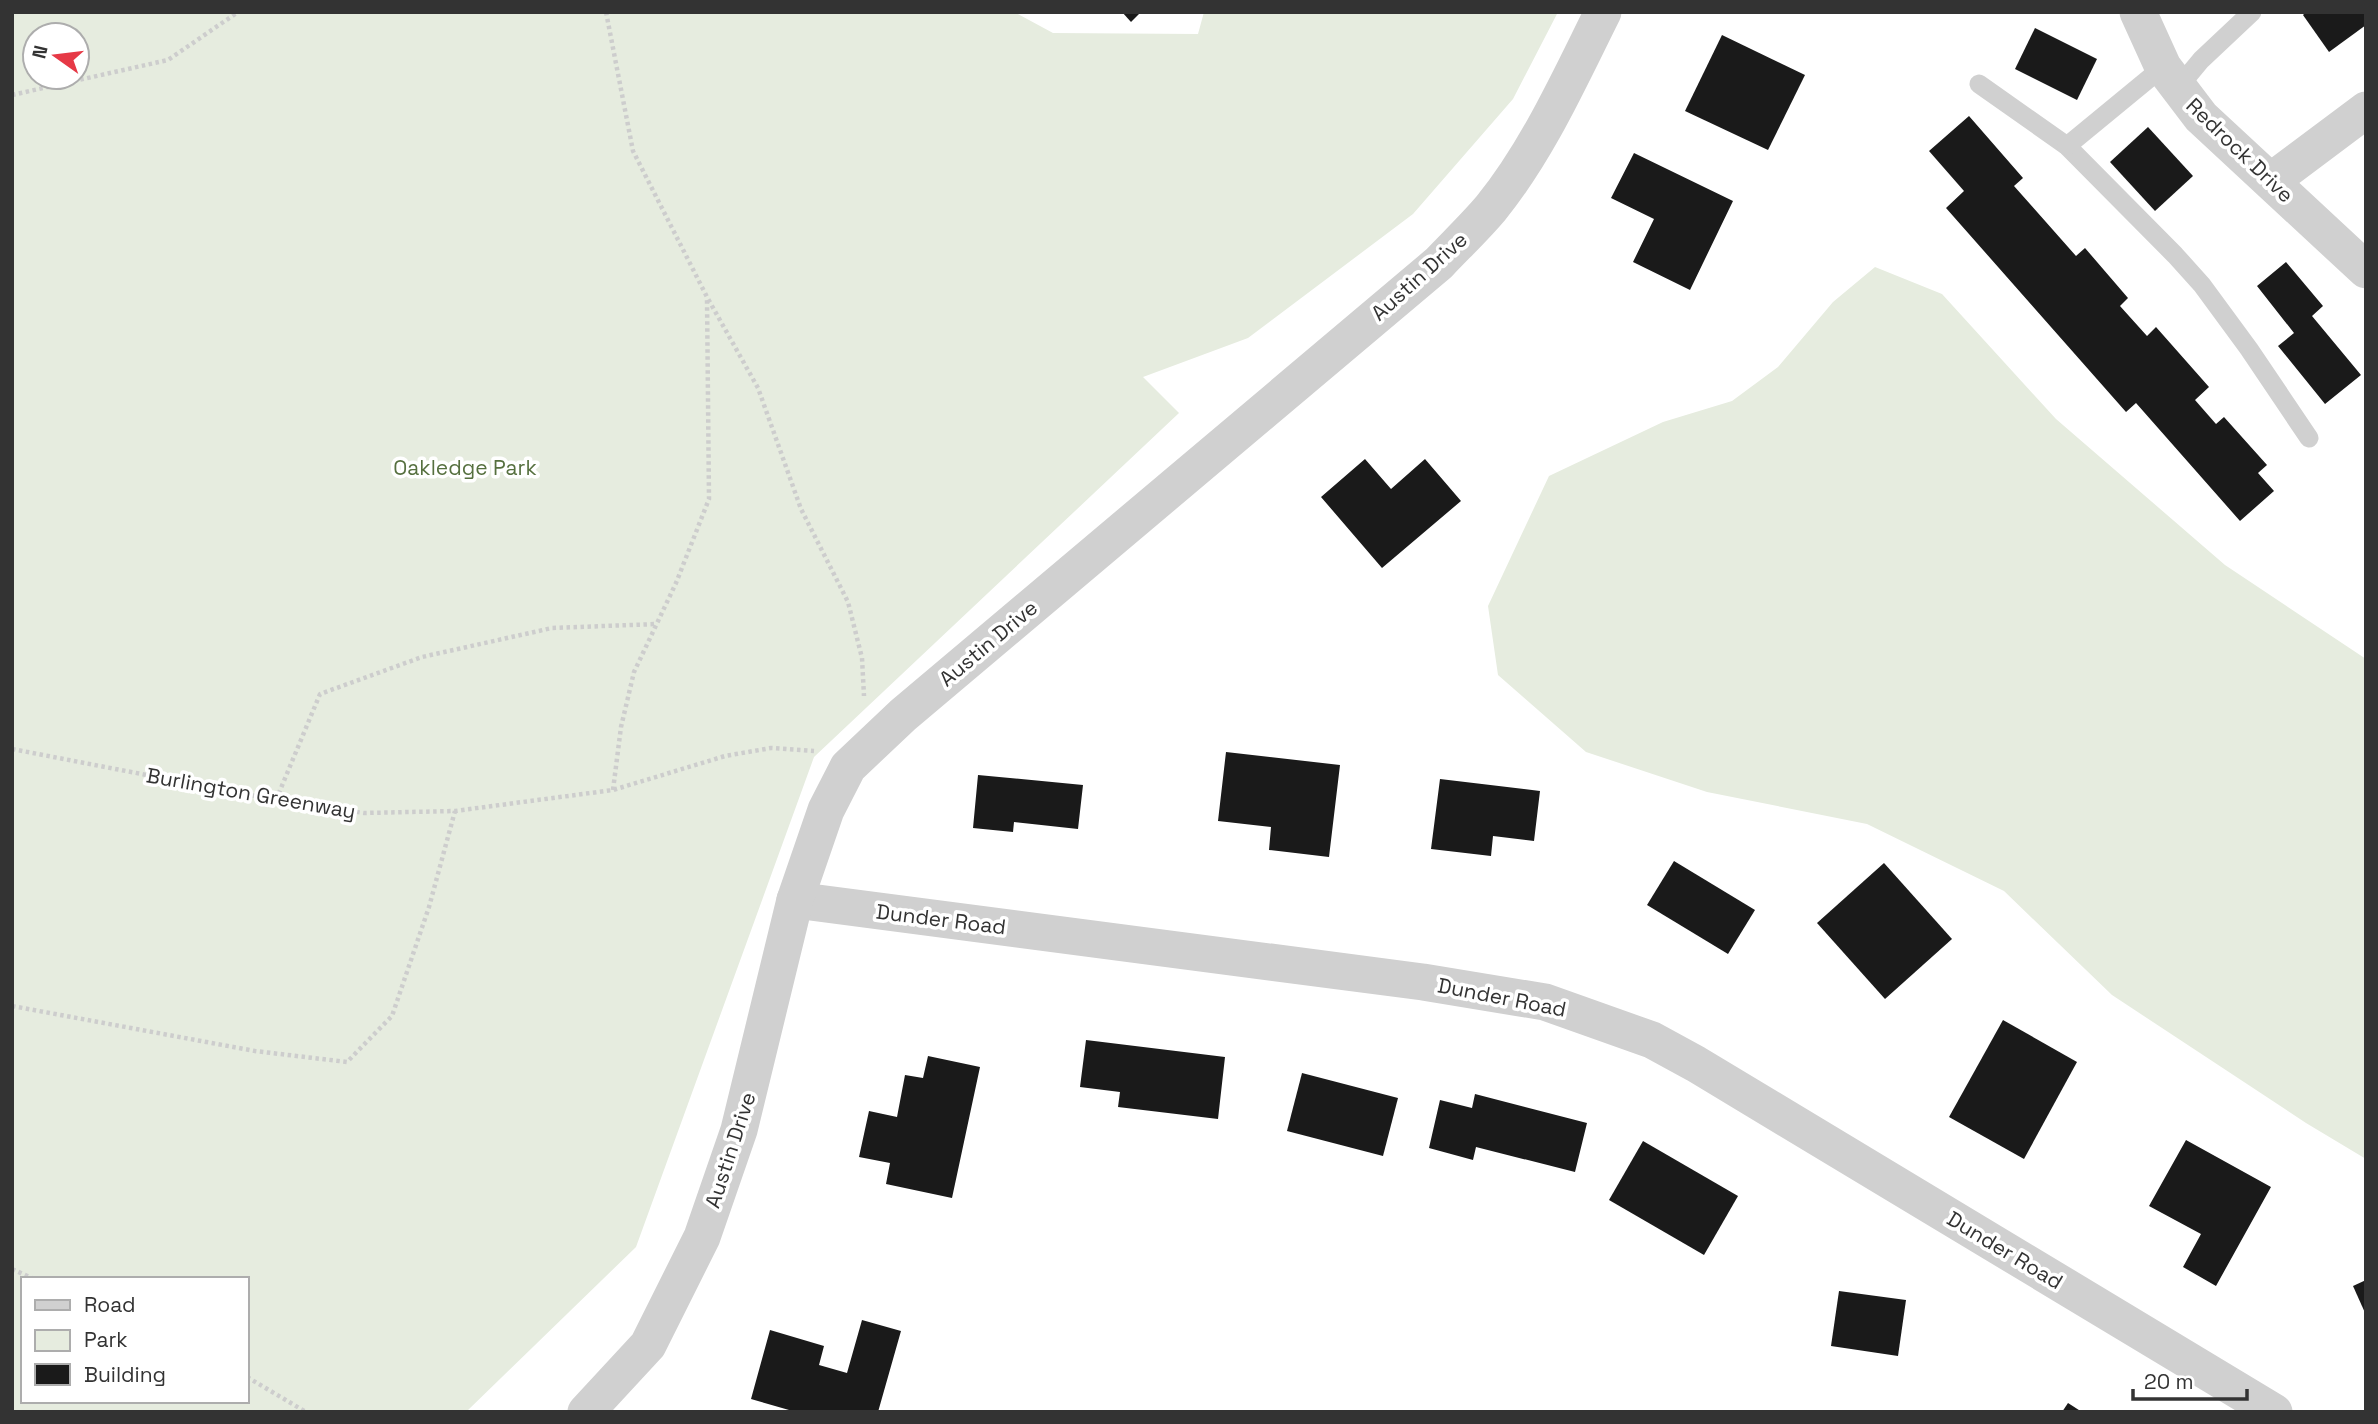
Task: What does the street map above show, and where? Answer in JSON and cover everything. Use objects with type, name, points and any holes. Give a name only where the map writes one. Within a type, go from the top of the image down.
[{"type":"street","name":"Austin Drive","points":[[586,1412],[648,1345],[702,1237],[739,1130],[795,900],[826,810],[848,767],[903,715],[1439,263],[1490,208],[1511,180],[1546,122],[1603,12]]},
{"type":"street","name":"Redrock Drive","points":[[2138,12],[2170,78],[2201,117],[2366,270]]},
{"type":"street","points":[[2271,181],[2366,110]]},
{"type":"street","name":"Dunder Road","points":[[795,900],[1423,982],[1545,1002],[1604,1021],[1652,1040],[1696,1064],[2274,1412]]},
{"type":"lane","points":[[2067,146],[2201,60],[2252,12]]},
{"type":"lane","points":[[1979,84],[2067,146],[2202,285],[2309,438]]},
{"type":"path","points":[[12,95],[168,60],[238,12]]},
{"type":"path","points":[[606,12],[633,151],[707,297],[758,388],[801,509],[848,602],[862,658],[866,691],[861,706]]},
{"type":"path","points":[[612,790],[621,727],[634,672],[709,499],[707,297]]},
{"type":"path","points":[[276,800],[320,694],[422,657],[552,628],[657,624]]},
{"type":"path","name":"Burlington Greenway","points":[[12,749],[276,800],[364,813],[455,811],[612,790],[725,757],[771,748],[821,752]]},
{"type":"path","points":[[12,1006],[255,1051],[347,1062],[392,1016],[429,907],[455,811]]},
{"type":"path","points":[[12,1269],[30,1277]]},
{"type":"path","points":[[248,1378],[306,1412]]},
{"type":"green space","name":"Oakledge Park","points":[[12,12],[1014,12],[1053,33],[1198,34],[1204,12],[1558,12],[1513,99],[1413,214],[1248,338],[1143,377],[1179,413],[814,757],[636,1247],[466,1412],[12,1412]]},
{"type":"green space","points":[[1875,267],[1942,294],[2056,419],[2225,565],[2366,659],[2366,1159],[2306,1123],[2112,995],[2004,891],[1867,824],[1707,792],[1586,752],[1498,675],[1488,606],[1549,476],[1663,422],[1732,401],[1778,367],[1833,302]]},
{"type":"building","points":[[1122,12],[1141,12],[1131,22]]},
{"type":"building","points":[[2306,12],[2366,12],[2366,25],[2329,52],[2303,15]]},
{"type":"building","points":[[2035,28],[2097,59],[2077,100],[2015,69]]},
{"type":"building","points":[[1722,35],[1805,75],[1768,150],[1685,111]]},
{"type":"building","points":[[1969,116],[2023,178],[2014,186],[2076,256],[2085,248],[2128,298],[2120,306],[2147,336],[2156,327],[2209,387],[2195,400],[2216,424],[2224,417],[2267,465],[2258,473],[2274,491],[2240,521],[2136,403],[2126,412],[1946,208],[1964,191],[1929,151]]},
{"type":"building","points":[[2148,127],[2193,176],[2155,211],[2110,162]]},
{"type":"building","points":[[1634,153],[1733,201],[1690,290],[1633,262],[1654,219],[1611,198]]},
{"type":"building","points":[[2286,262],[2323,306],[2312,316],[2361,375],[2325,404],[2278,346],[2294,333],[2257,286]]},
{"type":"building","points":[[1365,459],[1391,489],[1425,459],[1461,501],[1382,568],[1321,497]]},
{"type":"building","points":[[1226,752],[1340,765],[1329,857],[1269,850],[1271,827],[1218,821]]},
{"type":"building","points":[[978,775],[1083,785],[1078,829],[1014,822],[1013,832],[973,828]]},
{"type":"building","points":[[1440,779],[1540,791],[1534,841],[1493,836],[1491,856],[1431,849]]},
{"type":"building","points":[[1674,861],[1755,910],[1728,954],[1647,905]]},
{"type":"building","points":[[1884,863],[1952,939],[1885,999],[1817,923]]},
{"type":"building","points":[[2003,1020],[2077,1062],[2024,1159],[1949,1117]]},
{"type":"building","points":[[1086,1040],[1225,1057],[1218,1119],[1118,1107],[1120,1092],[1080,1087]]},
{"type":"building","points":[[928,1056],[980,1067],[952,1198],[886,1184],[890,1163],[859,1157],[869,1111],[897,1117],[905,1075],[923,1078]]},
{"type":"building","points":[[1302,1073],[1398,1098],[1383,1156],[1287,1131]]},
{"type":"building","points":[[1475,1094],[1587,1123],[1575,1172],[1476,1147],[1473,1160],[1429,1148],[1440,1100],[1472,1108]]},
{"type":"building","points":[[2186,1140],[2271,1187],[2216,1286],[2183,1267],[2201,1234],[2149,1206]]},
{"type":"building","points":[[1643,1141],[1738,1196],[1704,1255],[1609,1200]]},
{"type":"building","points":[[2366,1280],[2366,1315],[2353,1286]]},
{"type":"building","points":[[1839,1291],[1906,1300],[1898,1356],[1831,1346]]},
{"type":"building","points":[[862,1320],[901,1331],[878,1412],[796,1412],[751,1399],[770,1330],[824,1346],[819,1365],[847,1373]]},
{"type":"building","points":[[2068,1403],[2082,1412],[2062,1412]]}]
